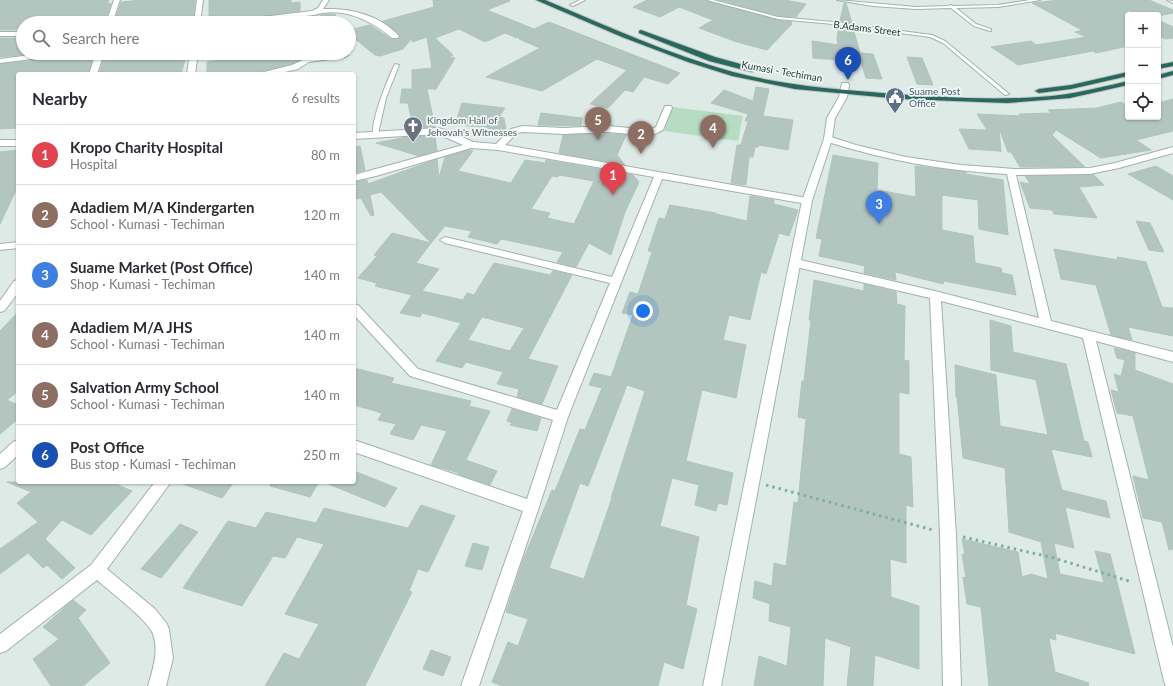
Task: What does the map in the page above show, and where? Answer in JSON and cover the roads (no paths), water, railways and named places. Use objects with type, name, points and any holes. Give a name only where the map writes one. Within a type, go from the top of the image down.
[{"type":"highway","name":"Kumasi - Techiman","points":[[539,0],[711,68],[780,84],[845,88],[952,100],[1008,101],[1075,95],[1125,84]]},
{"type":"highway","points":[[560,0],[586,10]]},
{"type":"highway","points":[[632,29],[712,59],[744,68],[845,88],[1007,94],[1071,87],[1125,75]]},
{"type":"highway","points":[[1161,66],[1173,64]]},
{"type":"highway","points":[[1161,76],[1173,73]]},
{"type":"street","points":[[111,16],[117,0]]},
{"type":"street","points":[[198,16],[200,0]]},
{"type":"street","points":[[319,11],[326,0]]},
{"type":"street","points":[[288,16],[319,11],[350,11],[380,23],[395,36]]},
{"type":"street","points":[[0,34],[16,34]]},
{"type":"street","points":[[0,61],[16,59]]},
{"type":"street","points":[[95,72],[98,60]]},
{"type":"street","points":[[191,72],[193,60]]},
{"type":"street","points":[[275,72],[295,67],[307,60]]},
{"type":"street","points":[[712,686],[807,201],[828,139],[830,118],[845,88]]},
{"type":"street","points":[[498,147],[514,131],[523,129],[563,132],[609,129],[651,132],[660,128],[668,108]]},
{"type":"street","points":[[356,136],[442,132],[471,145],[498,147],[807,201]]},
{"type":"street","points":[[828,139],[860,150],[952,167],[1011,172],[1070,172],[1096,170],[1173,150]]},
{"type":"street","points":[[0,143],[16,143]]},
{"type":"street","points":[[356,178],[471,145]]},
{"type":"street","points":[[1011,172],[1046,323]]},
{"type":"street","points":[[470,686],[532,507],[561,416],[658,175]]},
{"type":"street","points":[[445,240],[615,281]]},
{"type":"street","points":[[0,247],[16,244]]},
{"type":"street","points":[[796,263],[935,295],[1173,357]]},
{"type":"street","points":[[0,308],[10,297],[16,287]]},
{"type":"street","points":[[935,295],[948,534],[952,686]]},
{"type":"street","points":[[356,310],[414,373],[561,416]]},
{"type":"street","points":[[1088,334],[1173,681]]},
{"type":"street","points":[[356,447],[532,507]]},
{"type":"street","points":[[0,463],[16,448]]},
{"type":"street","points":[[0,645],[97,570],[162,484]]},
{"type":"street","points":[[97,570],[149,615],[161,630],[164,658],[157,686]]},
{"type":"lane","points":[[572,5],[583,0]]},
{"type":"lane","name":"B.Adams Street","points":[[709,0],[778,18],[833,23],[931,36],[944,42],[1007,94]]},
{"type":"lane","points":[[839,0],[906,8],[998,6],[1038,0]]},
{"type":"lane","points":[[949,0],[956,6]]},
{"type":"lane","points":[[1169,0],[1173,2]]},
{"type":"lane","points":[[951,6],[975,25],[990,30]]},
{"type":"lane","points":[[376,134],[378,115],[388,84],[397,65]]},
{"type":"place","name":"Post Office","points":[[848,80]]},
{"type":"place","name":"Suame Post Office","points":[[895,114]]},
{"type":"place","name":"Salvation Army School","points":[[598,140]]},
{"type":"place","name":"Kingdom Hall of Jehovah's Witnesses","points":[[413,143]]},
{"type":"place","name":"Adadiem M/A JHS","points":[[713,148]]},
{"type":"place","name":"Adadiem M/A Kindergarten","points":[[641,154]]},
{"type":"place","name":"Kropo Charity Hospital","points":[[613,195]]},
{"type":"place","name":"Suame Market (Post Office)","points":[[879,224]]}]
